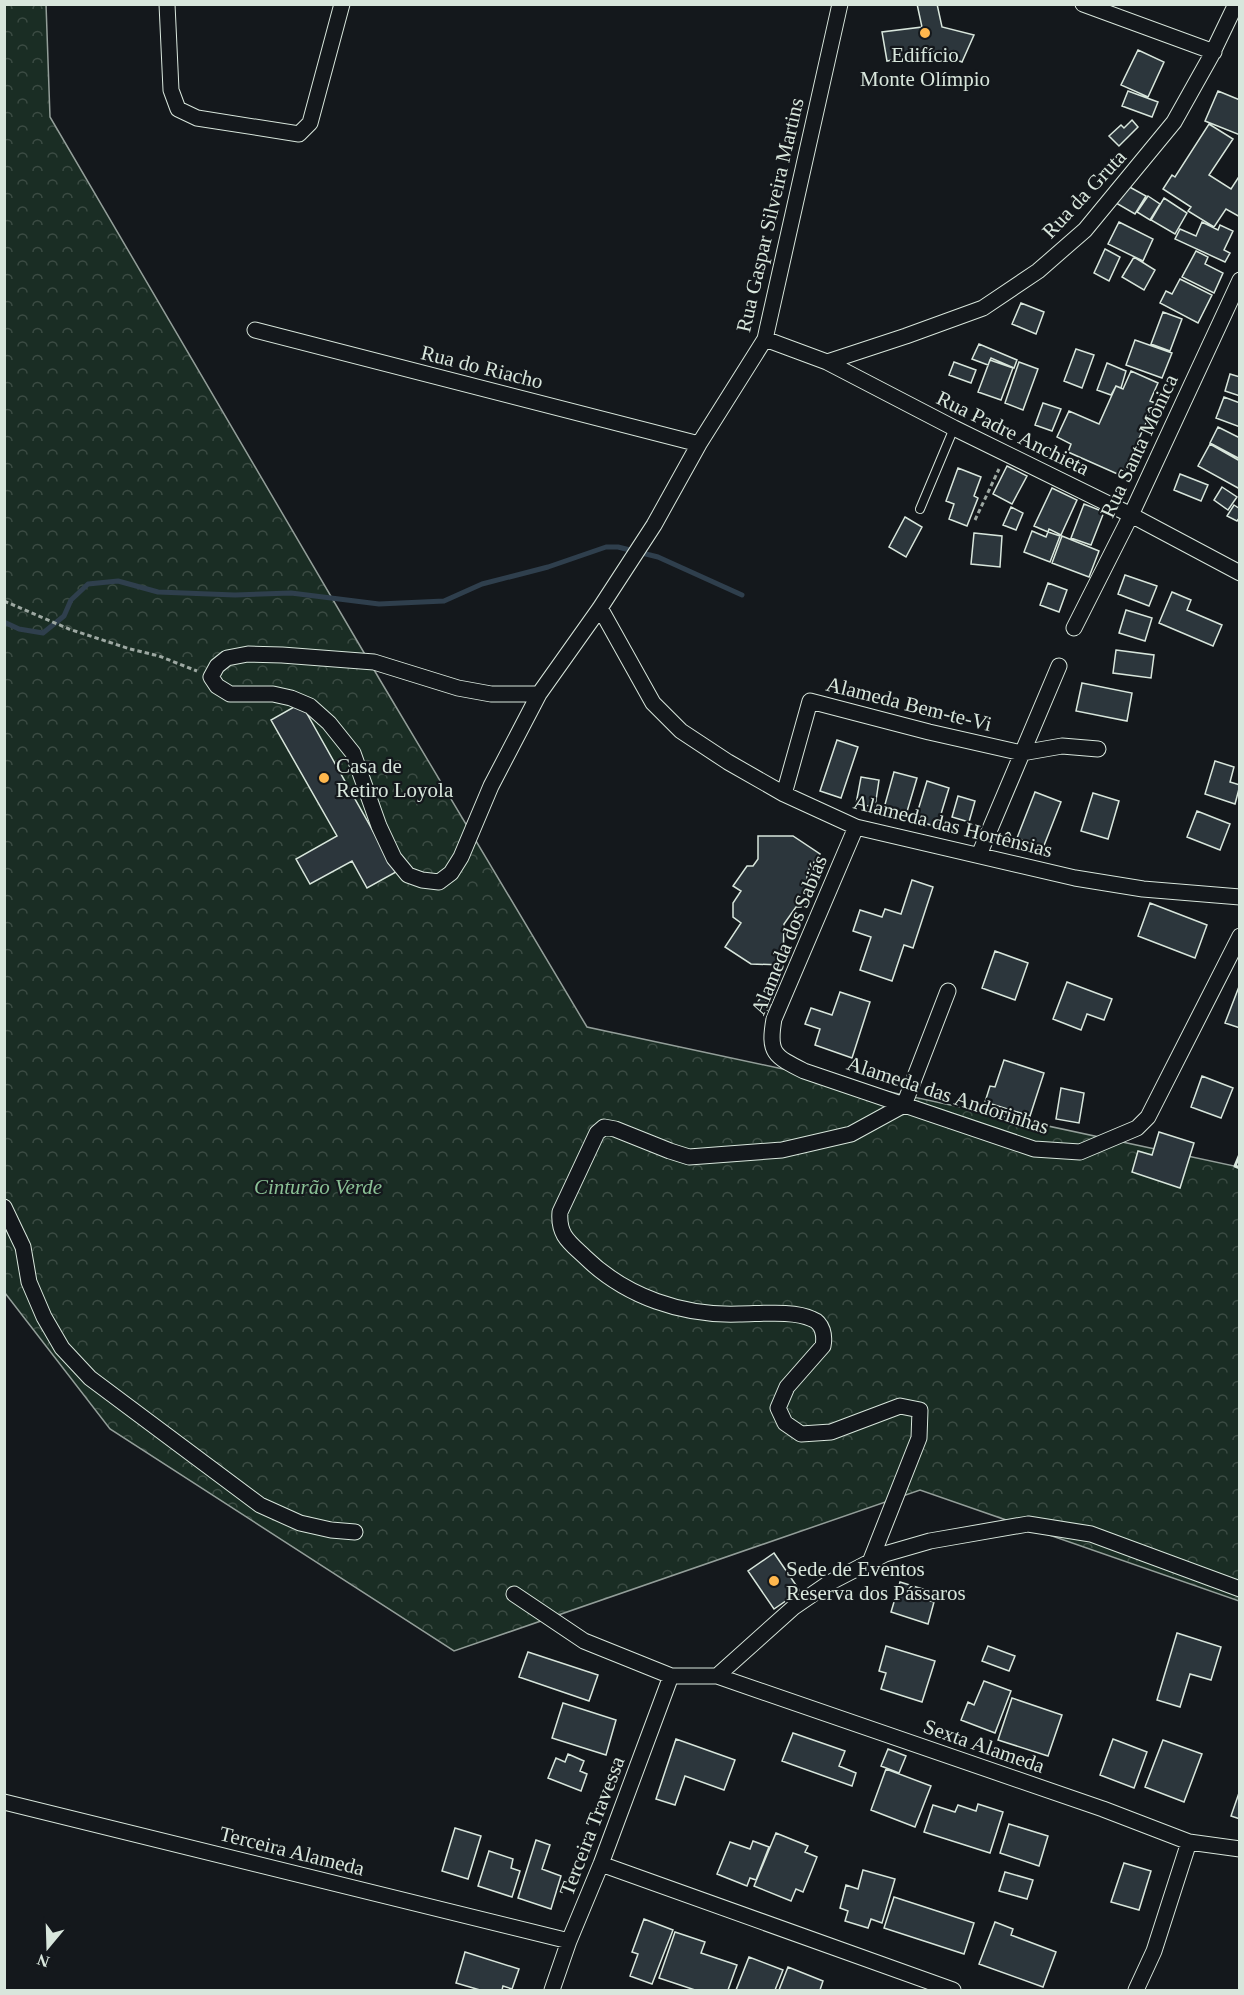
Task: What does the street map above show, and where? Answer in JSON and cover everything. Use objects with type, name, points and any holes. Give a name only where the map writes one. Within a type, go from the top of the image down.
[{"type":"street","points":[[166,4],[171,90],[178,109],[197,118],[299,134],[310,123],[342,4]]},
{"type":"street","name":"Rua Gaspar Silveira Martins","points":[[211,677],[217,686],[230,694],[273,694],[310,706],[329,723],[353,753],[379,826],[394,858],[408,875],[439,882],[451,873],[461,857],[491,786],[539,694],[600,608],[654,525],[699,444],[765,339],[840,4]]},
{"type":"street","points":[[1083,4],[1214,52]]},
{"type":"street","name":"Rua da Gruta","points":[[827,362],[983,308],[1038,271],[1085,230],[1174,122],[1214,52],[1236,4]]},
{"type":"street","name":"Rua Santa Mônica","points":[[1074,628],[1131,514],[1239,280]]},
{"type":"street","name":"Rua do Riacho","points":[[255,330],[699,444]]},
{"type":"street","name":"Rua Padre Anchieta","points":[[765,339],[827,362],[954,428],[1131,514],[1239,573]]},
{"type":"street","name":"Alameda das Hortênsias","points":[[600,608],[653,703],[681,730],[728,762],[784,794],[856,827],[1075,878],[1132,887],[1239,897]]},
{"type":"street","points":[[211,677],[217,666],[227,658],[248,654],[282,655],[374,662],[458,688],[491,694],[539,694]]},
{"type":"street","points":[[979,855],[1059,666]]},
{"type":"street","name":"Alameda Bem-te-Vi","points":[[784,794],[810,701],[928,732],[1023,753]]},
{"type":"street","points":[[1023,753],[1062,746],[1098,749]]},
{"type":"street","name":"Alameda dos Sabiás","points":[[780,1059],[771,1040],[774,1019],[856,827]]},
{"type":"street","name":"Alameda das Andorinhas","points":[[780,1059],[804,1071],[1034,1149],[1080,1152],[1137,1128],[1148,1117],[1239,936]]},
{"type":"street","points":[[870,1562],[918,1438],[920,1410],[900,1406],[831,1432],[801,1434],[785,1423],[778,1408],[787,1387],[823,1346],[824,1339],[820,1324],[812,1318],[794,1315],[718,1315],[648,1300],[610,1279],[565,1239],[559,1224],[560,1212],[597,1133],[604,1127],[689,1156],[782,1149],[851,1134],[904,1105],[948,991]]},
{"type":"street","points":[[4,1207],[23,1247],[29,1282],[44,1317],[62,1348],[90,1378],[260,1505],[300,1523],[331,1530],[355,1532]]},
{"type":"street","points":[[717,1676],[794,1607],[829,1583],[885,1554],[930,1541],[1028,1524],[1091,1534],[1239,1589]]},
{"type":"street","points":[[514,1594],[584,1641],[671,1676]]},
{"type":"street","name":"Sexta Alameda","points":[[671,1676],[717,1676],[1102,1809],[1189,1842],[1239,1849]]},
{"type":"street","name":"Terceira Travessa","points":[[552,1990],[671,1676]]},
{"type":"street","name":"Terceira Alameda","points":[[4,1802],[569,1941]]},
{"type":"street","points":[[1136,1990],[1154,1951],[1189,1842]]},
{"type":"street","points":[[601,1864],[953,1990]]},
{"type":"lane","points":[[920,508],[954,428]]},
{"type":"path","points":[[975,520],[1006,453]]},
{"type":"path","points":[[4,601],[69,629],[159,656],[211,677]]},
{"type":"green space","name":"Cinturão Verde","points":[[46,4],[50,117],[380,680],[587,1027],[1239,1167],[1239,1601],[920,1490],[454,1651],[110,1429],[5,1293],[4,5]]},
{"type":"building","name":"Edifício Monte Olímpio","points":[[917,4],[937,4],[942,27],[974,35],[962,62],[935,52],[887,61],[882,32],[922,27]]},
{"type":"building","points":[[1138,50],[1164,62],[1148,97],[1121,85]]},
{"type":"building","points":[[1128,91],[1158,102],[1152,117],[1122,106]]},
{"type":"building","points":[[1218,91],[1240,100],[1240,135],[1205,121]]},
{"type":"building","points":[[1132,120],[1138,127],[1119,146],[1109,136],[1121,125],[1124,128]]},
{"type":"building","points":[[1209,124],[1233,139],[1209,175],[1231,189],[1240,175],[1240,217],[1226,209],[1214,227],[1188,211],[1191,207],[1163,189],[1172,175],[1175,177]]},
{"type":"building","points":[[1126,185],[1146,196],[1135,214],[1116,203]]},
{"type":"building","points":[[1148,196],[1160,204],[1150,220],[1137,212]]},
{"type":"building","points":[[1164,198],[1187,213],[1175,234],[1151,220]]},
{"type":"building","points":[[1119,222],[1153,239],[1143,261],[1108,244]]},
{"type":"building","points":[[1202,222],[1218,230],[1220,225],[1233,231],[1224,250],[1230,253],[1225,262],[1175,239],[1180,229],[1196,236]]},
{"type":"building","points":[[1105,249],[1120,257],[1109,281],[1094,273]]},
{"type":"building","points":[[1196,251],[1208,257],[1205,264],[1223,273],[1214,293],[1182,277]]},
{"type":"building","points":[[1134,257],[1155,270],[1144,290],[1122,277]]},
{"type":"building","points":[[1180,279],[1212,295],[1198,323],[1160,303],[1166,291],[1172,294]]},
{"type":"building","points":[[1021,303],[1044,312],[1036,334],[1012,324]]},
{"type":"building","points":[[1163,312],[1182,319],[1170,351],[1151,344]]},
{"type":"building","points":[[1135,340],[1172,353],[1162,378],[1126,365]]},
{"type":"building","points":[[979,344],[1017,360],[1014,368],[991,358],[988,365],[972,359]]},
{"type":"building","points":[[1076,349],[1094,355],[1082,388],[1064,381]]},
{"type":"building","points":[[990,360],[1013,368],[1001,400],[978,392]]},
{"type":"building","points":[[954,362],[976,370],[971,383],[949,375]]},
{"type":"building","points":[[1019,362],[1038,369],[1023,410],[1005,403]]},
{"type":"building","points":[[1107,363],[1126,371],[1121,388],[1116,386],[1111,395],[1097,390]]},
{"type":"building","points":[[1131,371],[1158,383],[1150,401],[1155,403],[1122,476],[1068,452],[1071,444],[1057,437],[1069,411],[1099,424],[1116,386],[1123,389]]},
{"type":"building","points":[[1230,374],[1240,377],[1240,396],[1225,391]]},
{"type":"building","points":[[1224,397],[1240,403],[1240,427],[1216,418]]},
{"type":"building","points":[[1043,403],[1061,409],[1052,431],[1035,425]]},
{"type":"building","points":[[1218,427],[1240,438],[1240,459],[1210,443]]},
{"type":"building","points":[[1210,444],[1240,461],[1238,488],[1198,466]]},
{"type":"building","points":[[1007,466],[1027,476],[1012,504],[993,494]]},
{"type":"building","points":[[958,468],[981,477],[974,496],[978,498],[967,526],[949,519],[954,504],[946,501]]},
{"type":"building","points":[[1180,474],[1208,485],[1201,501],[1174,490]]},
{"type":"building","points":[[1222,487],[1237,497],[1228,510],[1214,500]]},
{"type":"building","points":[[1052,488],[1077,500],[1061,535],[1049,529],[1048,532],[1034,526]]},
{"type":"building","points":[[1084,504],[1104,512],[1091,545],[1071,538]]},
{"type":"building","points":[[1234,505],[1240,509],[1240,517],[1237,521],[1227,516]]},
{"type":"building","points":[[1011,507],[1023,513],[1016,530],[1003,525]]},
{"type":"building","points":[[905,517],[922,527],[906,557],[889,547]]},
{"type":"building","points":[[1032,531],[1046,537],[1048,532],[1060,536],[1050,562],[1024,552]]},
{"type":"building","points":[[974,533],[1002,536],[1000,567],[971,564]]},
{"type":"building","points":[[1062,536],[1099,551],[1089,577],[1052,563]]},
{"type":"building","points":[[1125,575],[1157,586],[1149,606],[1118,594]]},
{"type":"building","points":[[1048,583],[1067,590],[1059,612],[1040,605]]},
{"type":"building","points":[[1172,592],[1191,600],[1187,610],[1222,625],[1213,646],[1159,623]]},
{"type":"building","points":[[1126,610],[1152,618],[1145,641],[1119,633]]},
{"type":"building","points":[[1116,650],[1154,655],[1151,678],[1113,673]]},
{"type":"building","points":[[1082,683],[1132,693],[1127,721],[1076,711]]},
{"type":"building","name":"Casa de Retiro Loyola","points":[[301,703],[396,872],[367,888],[352,861],[310,884],[296,859],[337,836],[271,720]]},
{"type":"building","points":[[837,740],[858,747],[841,798],[820,791]]},
{"type":"building","points":[[1215,761],[1234,767],[1230,782],[1240,785],[1235,804],[1205,794]]},
{"type":"building","points":[[894,772],[917,778],[906,815],[884,808]]},
{"type":"building","points":[[861,777],[879,780],[875,807],[856,804]]},
{"type":"building","points":[[927,781],[949,788],[937,827],[915,820]]},
{"type":"building","points":[[1035,792],[1061,802],[1043,848],[1017,838]]},
{"type":"building","points":[[1093,793],[1119,801],[1108,839],[1081,831]]},
{"type":"building","points":[[958,796],[975,801],[969,822],[952,817]]},
{"type":"building","points":[[1197,811],[1230,824],[1220,850],[1187,837]]},
{"type":"building","points":[[758,836],[793,836],[820,854],[807,872],[807,907],[796,907],[784,924],[783,965],[751,964],[725,947],[741,923],[733,917],[733,903],[741,891],[733,886],[747,866],[753,866],[758,859]]},
{"type":"building","points":[[912,880],[933,887],[913,948],[904,945],[892,981],[860,970],[871,937],[853,931],[860,910],[882,917],[885,909],[901,914]]},
{"type":"building","points":[[1150,903],[1207,925],[1195,958],[1138,936]]},
{"type":"building","points":[[995,951],[1028,963],[1015,1000],[982,988]]},
{"type":"building","points":[[1067,982],[1112,999],[1104,1020],[1087,1014],[1081,1030],[1053,1019]]},
{"type":"building","points":[[1240,984],[1240,1028],[1225,1023]]},
{"type":"building","points":[[840,992],[870,1002],[852,1058],[815,1045],[820,1029],[805,1024],[811,1008],[832,1015]]},
{"type":"building","points":[[761,997],[771,1005],[765,1013],[755,1006]]},
{"type":"building","points":[[1004,1060],[1044,1073],[1030,1116],[985,1102],[990,1086],[995,1087]]},
{"type":"building","points":[[1202,1076],[1233,1088],[1221,1118],[1191,1107]]},
{"type":"building","points":[[1061,1088],[1084,1093],[1079,1123],[1056,1119]]},
{"type":"building","points":[[1159,1132],[1194,1143],[1180,1188],[1132,1172],[1138,1151],[1152,1155]]},
{"type":"building","name":"Sede de Eventos Reserva dos Pássaros","points":[[774,1553],[800,1591],[774,1609],[748,1571]]},
{"type":"building","points":[[900,1582],[926,1590],[923,1599],[934,1602],[928,1624],[891,1612]]},
{"type":"building","points":[[1177,1633],[1221,1647],[1211,1680],[1190,1674],[1180,1707],[1157,1700]]},
{"type":"building","points":[[886,1646],[935,1661],[922,1702],[881,1689],[886,1673],[879,1671]]},
{"type":"building","points":[[988,1646],[1015,1656],[1009,1671],[982,1661]]},
{"type":"building","points":[[528,1652],[598,1675],[589,1701],[519,1677]]},
{"type":"building","points":[[984,1681],[1011,1691],[995,1733],[961,1720],[968,1702],[974,1705]]},
{"type":"building","points":[[1012,1698],[1062,1715],[1048,1756],[998,1740]]},
{"type":"building","points":[[563,1703],[616,1720],[606,1755],[552,1738]]},
{"type":"building","points":[[793,1733],[845,1751],[839,1766],[856,1773],[852,1786],[782,1761]]},
{"type":"building","points":[[676,1739],[735,1760],[724,1790],[685,1776],[675,1805],[656,1799]]},
{"type":"building","points":[[1113,1739],[1147,1752],[1134,1788],[1100,1775]]},
{"type":"building","points":[[1163,1740],[1202,1754],[1184,1802],[1145,1787]]},
{"type":"building","points":[[888,1749],[906,1756],[899,1773],[881,1766]]},
{"type":"building","points":[[568,1754],[584,1761],[580,1771],[587,1774],[581,1791],[548,1778],[556,1758],[565,1762]]},
{"type":"building","points":[[886,1769],[931,1786],[915,1827],[871,1810]]},
{"type":"building","points":[[1240,1790],[1240,1819],[1231,1816]]},
{"type":"building","points":[[978,1804],[1003,1812],[990,1853],[924,1832],[933,1805],[955,1812],[958,1805],[976,1811]]},
{"type":"building","points":[[1009,1824],[1048,1836],[1039,1866],[1000,1853]]},
{"type":"building","points":[[455,1828],[481,1836],[468,1879],[442,1871]]},
{"type":"building","points":[[776,1833],[808,1846],[805,1852],[817,1857],[803,1892],[796,1889],[791,1901],[754,1886]]},
{"type":"building","points":[[536,1840],[550,1845],[542,1869],[561,1876],[551,1909],[518,1898]]},
{"type":"building","points":[[753,1841],[769,1847],[756,1880],[750,1878],[747,1886],[717,1874],[730,1842],[750,1849]]},
{"type":"building","points":[[489,1851],[513,1859],[511,1868],[520,1871],[512,1897],[478,1886]]},
{"type":"building","points":[[1124,1863],[1151,1871],[1139,1910],[1111,1902]]},
{"type":"building","points":[[863,1870],[895,1879],[882,1923],[871,1919],[868,1928],[845,1921],[848,1911],[840,1908],[846,1885],[858,1889]]},
{"type":"building","points":[[1005,1872],[1033,1880],[1027,1899],[999,1891]]},
{"type":"building","points":[[894,1897],[974,1923],[964,1954],[884,1928]]},
{"type":"building","points":[[644,1919],[673,1930],[652,1984],[630,1976],[638,1954],[632,1952]]},
{"type":"building","points":[[995,1922],[1013,1929],[1011,1935],[1056,1952],[1043,1987],[979,1964]]},
{"type":"building","points":[[675,1932],[705,1942],[701,1953],[737,1965],[728,1990],[695,1990],[659,1978]]},
{"type":"building","points":[[465,1952],[519,1969],[512,1989],[503,1986],[502,1990],[480,1990],[456,1983]]},
{"type":"building","points":[[749,1957],[783,1970],[775,1990],[736,1990]]},
{"type":"building","points":[[788,1967],[823,1981],[820,1990],[779,1990]]},
{"type":"waterway","points":[[4,622],[19,629],[43,633],[64,616],[71,600],[88,584],[118,581],[158,592],[235,595],[291,593],[379,604],[444,601],[482,584],[548,567],[606,547],[618,547],[658,557],[742,595]]},
{"type":"wall","points":[[1240,1154],[1235,1166],[1240,1168]]},
{"type":"place","name":"Edifício Monte Olímpio","points":[[925,33]]},
{"type":"place","name":"Casa de Retiro Loyola","points":[[324,778]]},
{"type":"place","name":"Sede de Eventos Reserva dos Pássaros","points":[[774,1581]]}]
